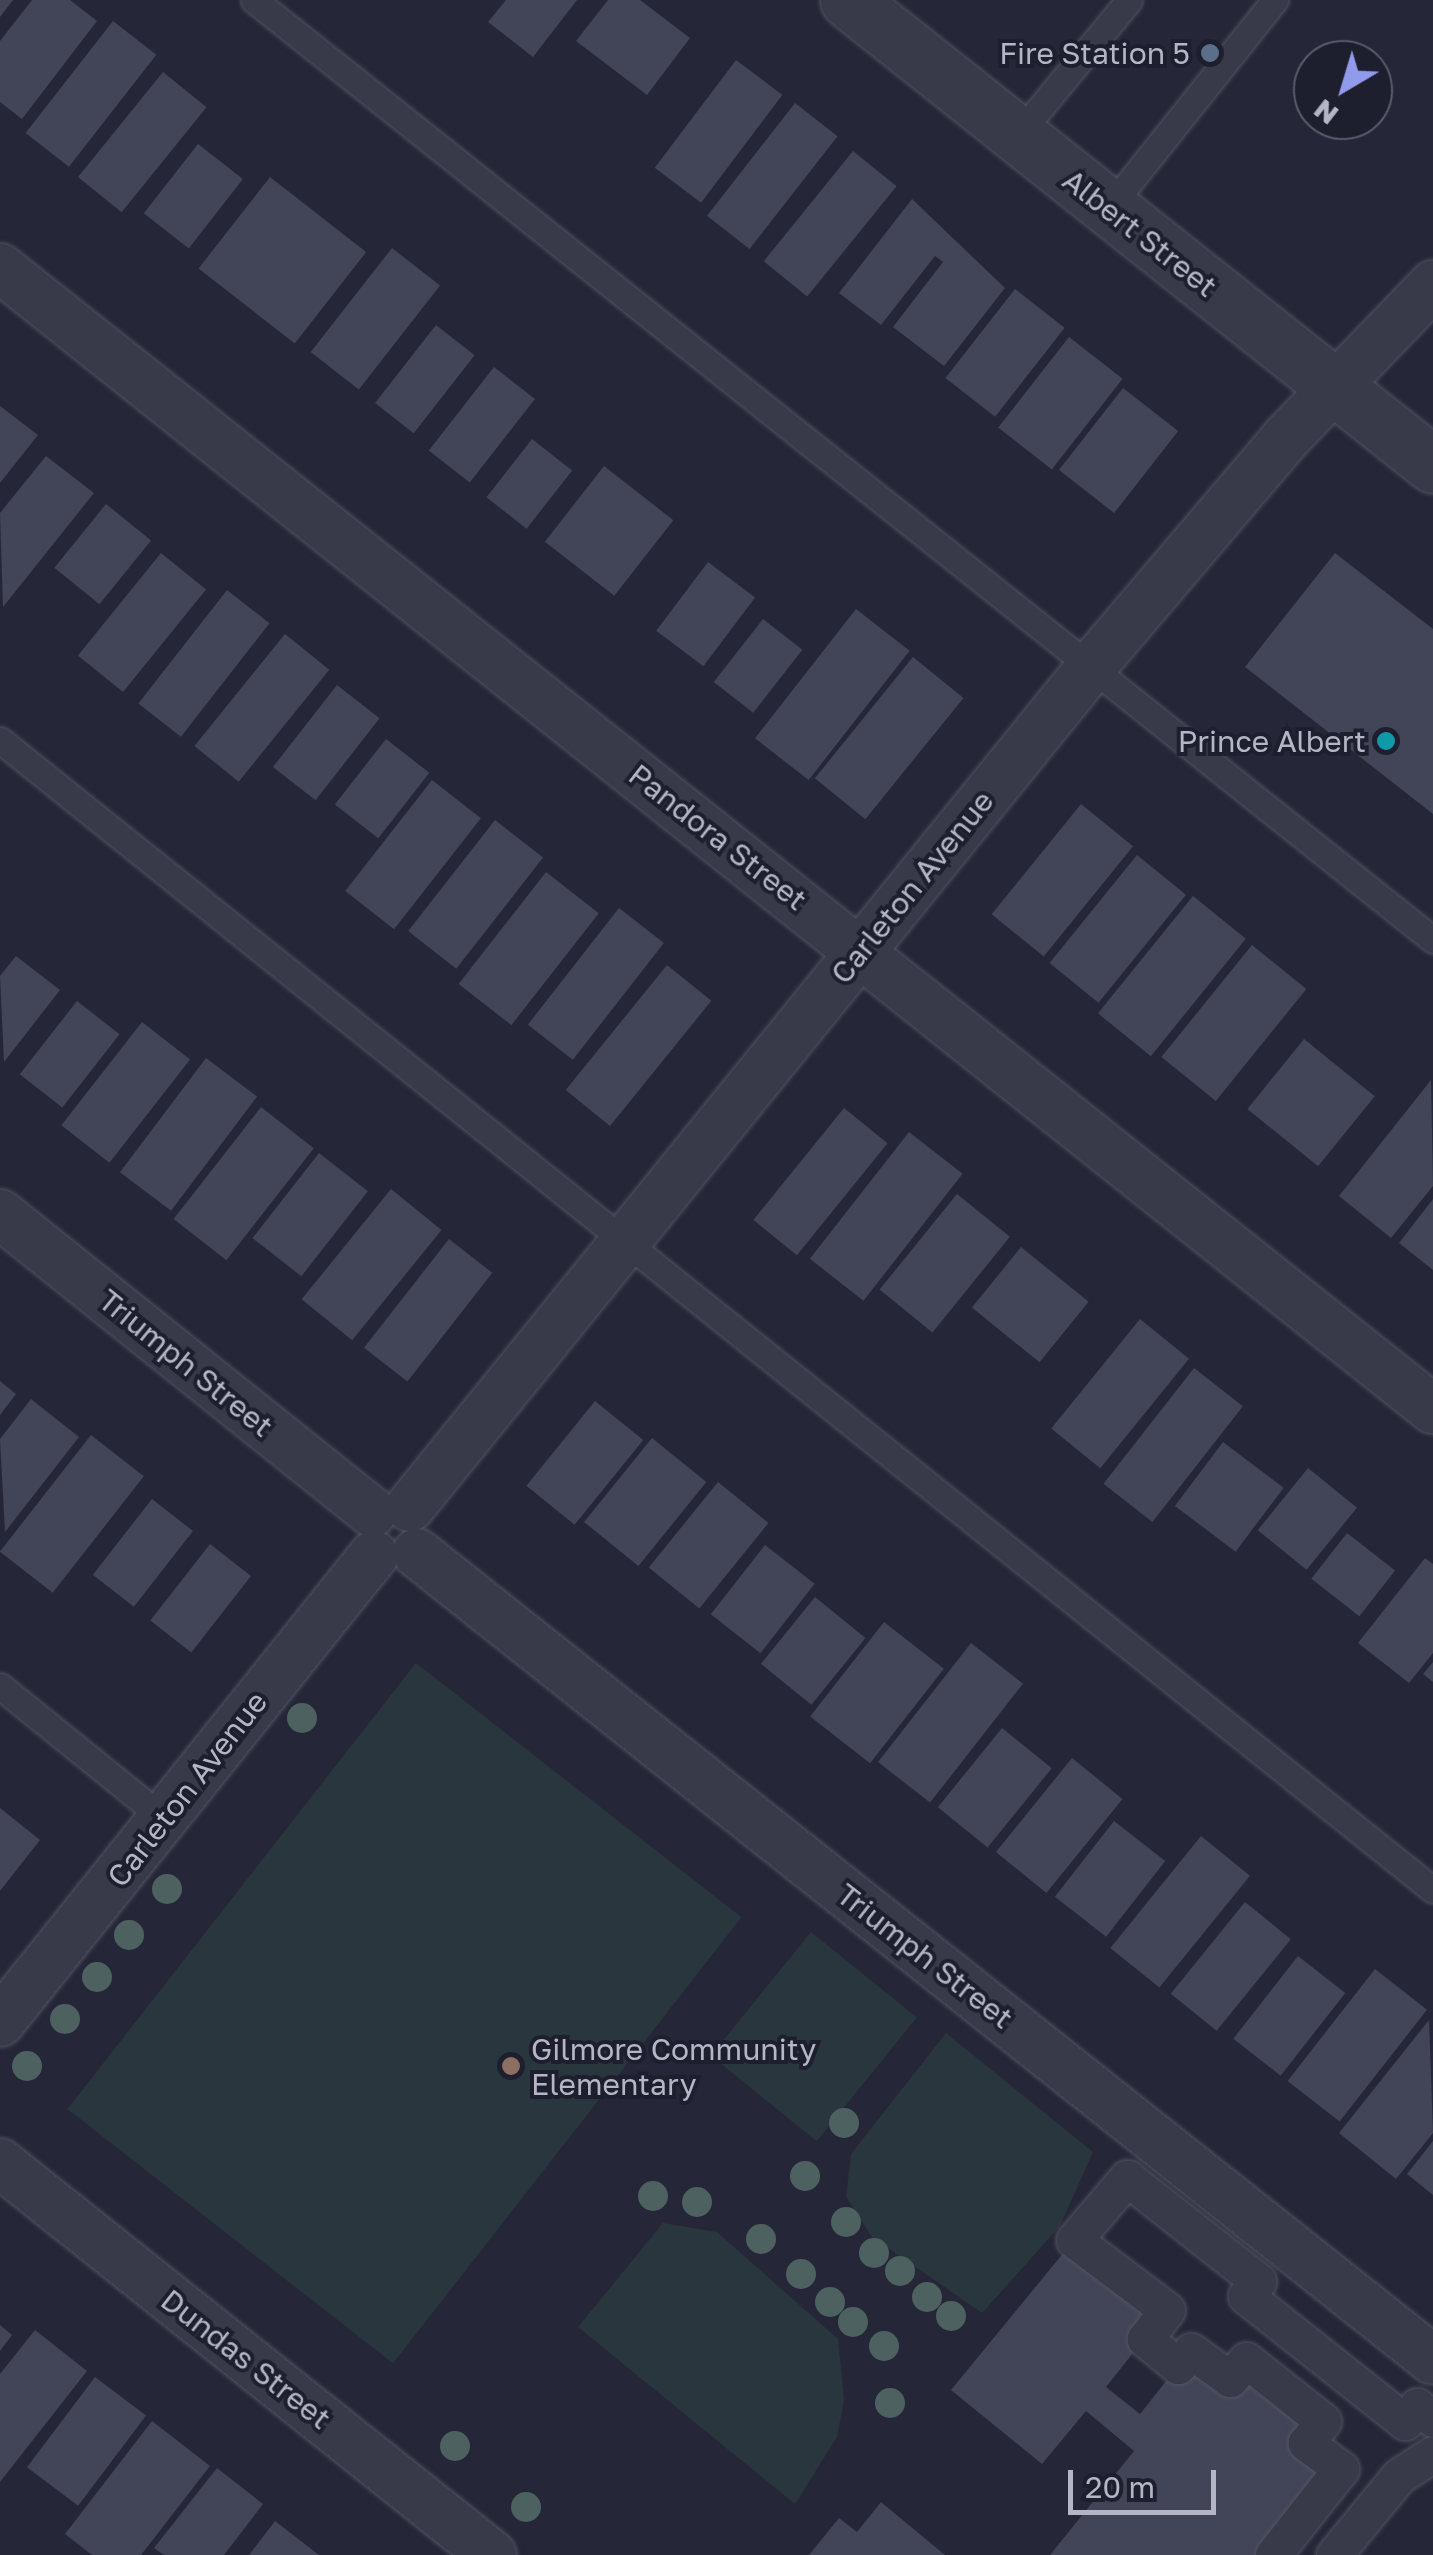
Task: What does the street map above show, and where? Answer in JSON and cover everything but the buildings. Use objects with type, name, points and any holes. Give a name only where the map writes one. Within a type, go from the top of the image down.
[{"type":"street","name":"Albert Street","points":[[848,0],[1433,465]]},
{"type":"street","name":"Pandora Street","points":[[0,268],[1433,1409]]},
{"type":"street","name":"Carleton Avenue","points":[[0,2022],[1092,666],[1336,388],[1433,285]]},
{"type":"street","name":"Triumph Street","points":[[0,1214],[1433,2360]]},
{"type":"street","name":"Dundas Street","points":[[0,2163],[492,2555]]},
{"type":"street","points":[[1273,2555],[1341,2469],[1306,2443],[1323,2421],[1246,2360],[1230,2378],[1191,2352],[1178,2366],[1145,2339],[1168,2310],[1074,2240],[1127,2178],[1258,2282],[1246,2296],[1405,2422],[1417,2406],[1433,2419]]},
{"type":"street","points":[[1334,2555],[1399,2476],[1433,2454]]},
{"type":"lane","points":[[254,0],[1433,940]]},
{"type":"lane","points":[[1017,136],[1129,0]]},
{"type":"lane","points":[[1108,209],[1275,0]]},
{"type":"lane","points":[[0,740],[1433,1890]]},
{"type":"lane","points":[[0,1686],[164,1819]]},
{"type":"shaded area","points":[[416,1663],[741,1917],[393,2363],[68,2109]]},
{"type":"shaded area","points":[[811,1932],[917,2018],[817,2141],[711,2056]]},
{"type":"shaded area","points":[[946,2033],[1093,2152],[1060,2226],[982,2313],[872,2237],[846,2197],[851,2154]]},
{"type":"shaded area","points":[[663,2223],[717,2232],[838,2339],[844,2400],[837,2437],[795,2504],[578,2327]]},
{"type":"place","name":"Fire Station 5","points":[[1210,53]]},
{"type":"place","name":"Prince Albert","points":[[1386,741]]},
{"type":"place","name":"Gilmore Community Elementary","points":[[511,2066]]}]
